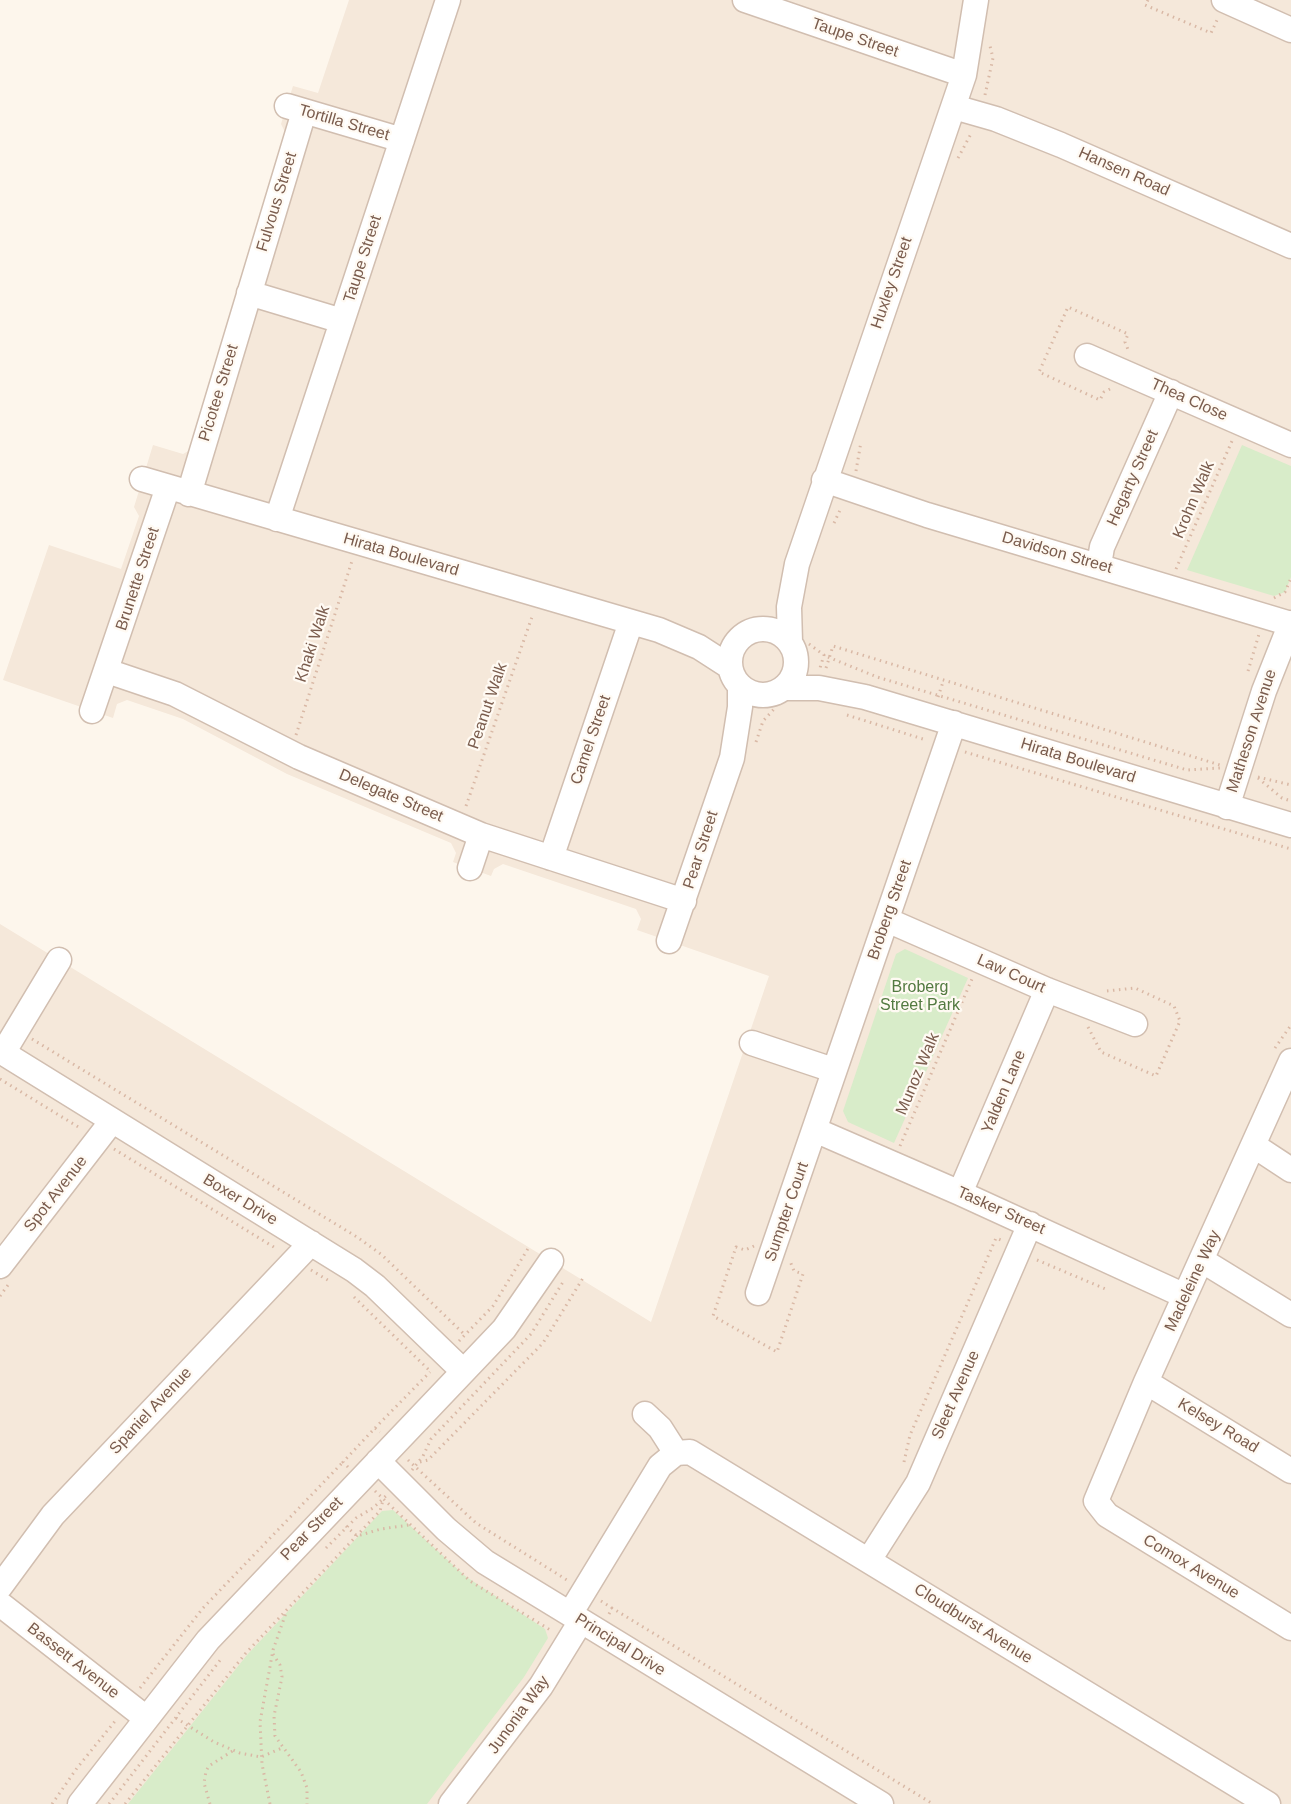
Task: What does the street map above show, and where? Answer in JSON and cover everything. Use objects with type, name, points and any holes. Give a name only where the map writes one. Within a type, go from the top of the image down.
[{"type":"street","name":"Taupe Street","points":[[277,519],[448,0]]},
{"type":"street","name":"Taupe Street","points":[[745,0],[964,75]]},
{"type":"street","name":"Huxley Street","points":[[792,647],[789,608],[797,564],[954,107],[964,75],[976,0]]},
{"type":"street","points":[[1226,11],[1291,30]]},
{"type":"street","name":"Hansen Road","points":[[954,107],[996,119],[1061,145],[1291,246]]},
{"type":"street","name":"Tortilla Street","points":[[295,109],[402,140]]},
{"type":"street","name":"Fulvous Street","points":[[249,293],[295,109]]},
{"type":"street","points":[[249,293],[342,321]]},
{"type":"street","name":"Picotee Street","points":[[178,490],[249,293]]},
{"type":"street","name":"Thea Close","points":[[1087,356],[1291,445]]},
{"type":"street","name":"Hegarty Street","points":[[1099,565],[1102,547],[1171,392]]},
{"type":"street","name":"Hirata Boulevard","points":[[142,479],[659,630],[699,647],[735,676]]},
{"type":"street","name":"Davidson Street","points":[[824,480],[927,515],[1291,623]]},
{"type":"street","name":"Brunette Street","points":[[92,711],[178,490]]},
{"type":"street","name":"Huxley Street","points":[[749,632],[797,564]]},
{"type":"street","name":"Camel Street","points":[[551,858],[631,622]]},
{"type":"street","name":"Matheson Avenue","points":[[1227,807],[1264,692],[1291,623]]},
{"type":"street","points":[[771,629],[792,647],[794,675],[774,691],[748,692],[735,676],[733,646],[749,632],[771,629]]},
{"type":"street","name":"Hirata Boulevard","points":[[659,630],[710,637],[749,632]]},
{"type":"street","name":"Hirata Boulevard","points":[[792,647],[826,663],[865,697]]},
{"type":"street","name":"Delegate Street","points":[[107,671],[175,693],[290,753],[470,830],[684,901]]},
{"type":"street","name":"Pear Street","points":[[669,941],[732,758],[740,707],[735,676]]},
{"type":"street","name":"Hirata Boulevard","points":[[774,691],[819,688],[865,697],[1291,825]]},
{"type":"street","name":"Pear Street","points":[[732,758],[774,691]]},
{"type":"street","name":"Broberg Street","points":[[815,1130],[833,1070],[954,723]]},
{"type":"street","points":[[470,830],[470,868]]},
{"type":"street","name":"Law Court","points":[[887,920],[1047,990],[1136,1024]]},
{"type":"street","points":[[1,1052],[17,1030],[59,960]]},
{"type":"street","name":"Yalden Lane","points":[[960,1193],[1047,990]]},
{"type":"street","points":[[752,1044],[833,1070]]},
{"type":"street","name":"Boxer Drive","points":[[1,1052],[105,1130],[305,1262],[375,1286],[463,1371]]},
{"type":"street","name":"Madeleine Way","points":[[1096,1501],[1146,1382],[1203,1261],[1291,1061]]},
{"type":"street","name":"Spot Avenue","points":[[0,1266],[105,1130]]},
{"type":"street","name":"Tasker Street","points":[[815,1130],[1030,1224],[1185,1296]]},
{"type":"street","name":"Sumpter Court","points":[[758,1293],[815,1130]]},
{"type":"street","points":[[1253,1145],[1291,1170]]},
{"type":"street","name":"Sleet Avenue","points":[[869,1560],[918,1483],[1030,1224]]},
{"type":"street","name":"Pear Street","points":[[80,1804],[230,1615],[504,1329],[551,1261]]},
{"type":"street","points":[[1203,1261],[1291,1315]]},
{"type":"street","name":"Spaniel Avenue","points":[[0,1587],[53,1515],[305,1262]]},
{"type":"street","name":"Kelsey Road","points":[[1146,1382],[1291,1471]]},
{"type":"street","points":[[575,1618],[660,1466],[676,1453],[660,1428],[645,1414]]},
{"type":"street","name":"Cloudburst Avenue","points":[[676,1453],[690,1452],[699,1456],[1268,1804]]},
{"type":"street","name":"Principal Drive","points":[[378,1461],[466,1547],[492,1567],[881,1804]]},
{"type":"street","name":"Comox Avenue","points":[[1096,1501],[1107,1515],[1291,1628]]},
{"type":"street","name":"Bassett Avenue","points":[[0,1604],[146,1718]]},
{"type":"street","name":"Junonia Way","points":[[451,1804],[541,1686],[575,1618]]},
{"type":"path","points":[[1148,0],[1145,5],[1211,33],[1218,18],[1226,11]]},
{"type":"path","name":"Krohn Walk","points":[[1170,587],[1240,423]]},
{"type":"path","name":"Khaki Walk","points":[[290,753],[358,542]]},
{"type":"path","name":"Peanut Walk","points":[[470,830],[540,596]]},
{"type":"path","points":[[833,646],[1225,767],[1187,770],[826,663],[833,646]]},
{"type":"path","points":[[946,746],[1291,849]]},
{"type":"path","points":[[1291,785],[1257,777],[1282,798],[1291,801]]},
{"type":"path","name":"Munoz Walk","points":[[899,1148],[973,977]]},
{"type":"path","points":[[17,1030],[365,1243],[382,1255],[465,1335]]},
{"type":"path","points":[[0,1079],[105,1130],[338,1286]]},
{"type":"path","points":[[1033,1269],[1037,1259],[1108,1290]]},
{"type":"path","points":[[419,1462],[428,1460],[543,1343],[583,1278]]},
{"type":"path","points":[[348,1292],[430,1371]]},
{"type":"path","points":[[130,1682],[139,1689],[203,1608],[343,1462]]},
{"type":"path","points":[[125,1804],[245,1654],[380,1511],[384,1498],[356,1518],[322,1552]]},
{"type":"path","points":[[357,1536],[381,1528],[410,1525]]},
{"type":"path","points":[[568,1581],[575,1572]]},
{"type":"path","points":[[600,1600],[606,1591]]},
{"type":"path","points":[[270,1804],[261,1764],[260,1722],[272,1653],[288,1607]]},
{"type":"path","points":[[272,1653],[280,1665],[282,1677],[274,1716],[275,1736],[301,1772],[307,1788],[307,1804]]},
{"type":"path","points":[[109,1804],[224,1655]]},
{"type":"path","points":[[210,1804],[204,1783],[206,1771],[209,1766],[234,1750]]},
{"type":"shaded area","points":[[349,0],[1291,0],[1291,1804],[0,1804],[0,924],[651,1322],[769,976],[637,930],[641,919],[636,909],[503,864],[494,869],[491,876],[453,862],[456,853],[451,843],[287,774],[183,719],[127,700],[117,704],[113,718],[3,680],[49,545],[121,569],[139,516],[134,507],[153,445],[183,454],[192,449],[286,134],[281,124],[293,86],[318,93]]},
{"type":"green space","points":[[1242,445],[1291,466],[1291,577],[1285,592],[1274,596],[1187,570]]},
{"type":"green space","name":"Broberg Street Park","points":[[905,949],[968,978],[894,1143],[848,1122],[843,1111],[896,954]]},
{"type":"green space","points":[[393,1510],[465,1576],[545,1629],[548,1638],[524,1677],[427,1804],[128,1804],[247,1655],[382,1511]]}]
